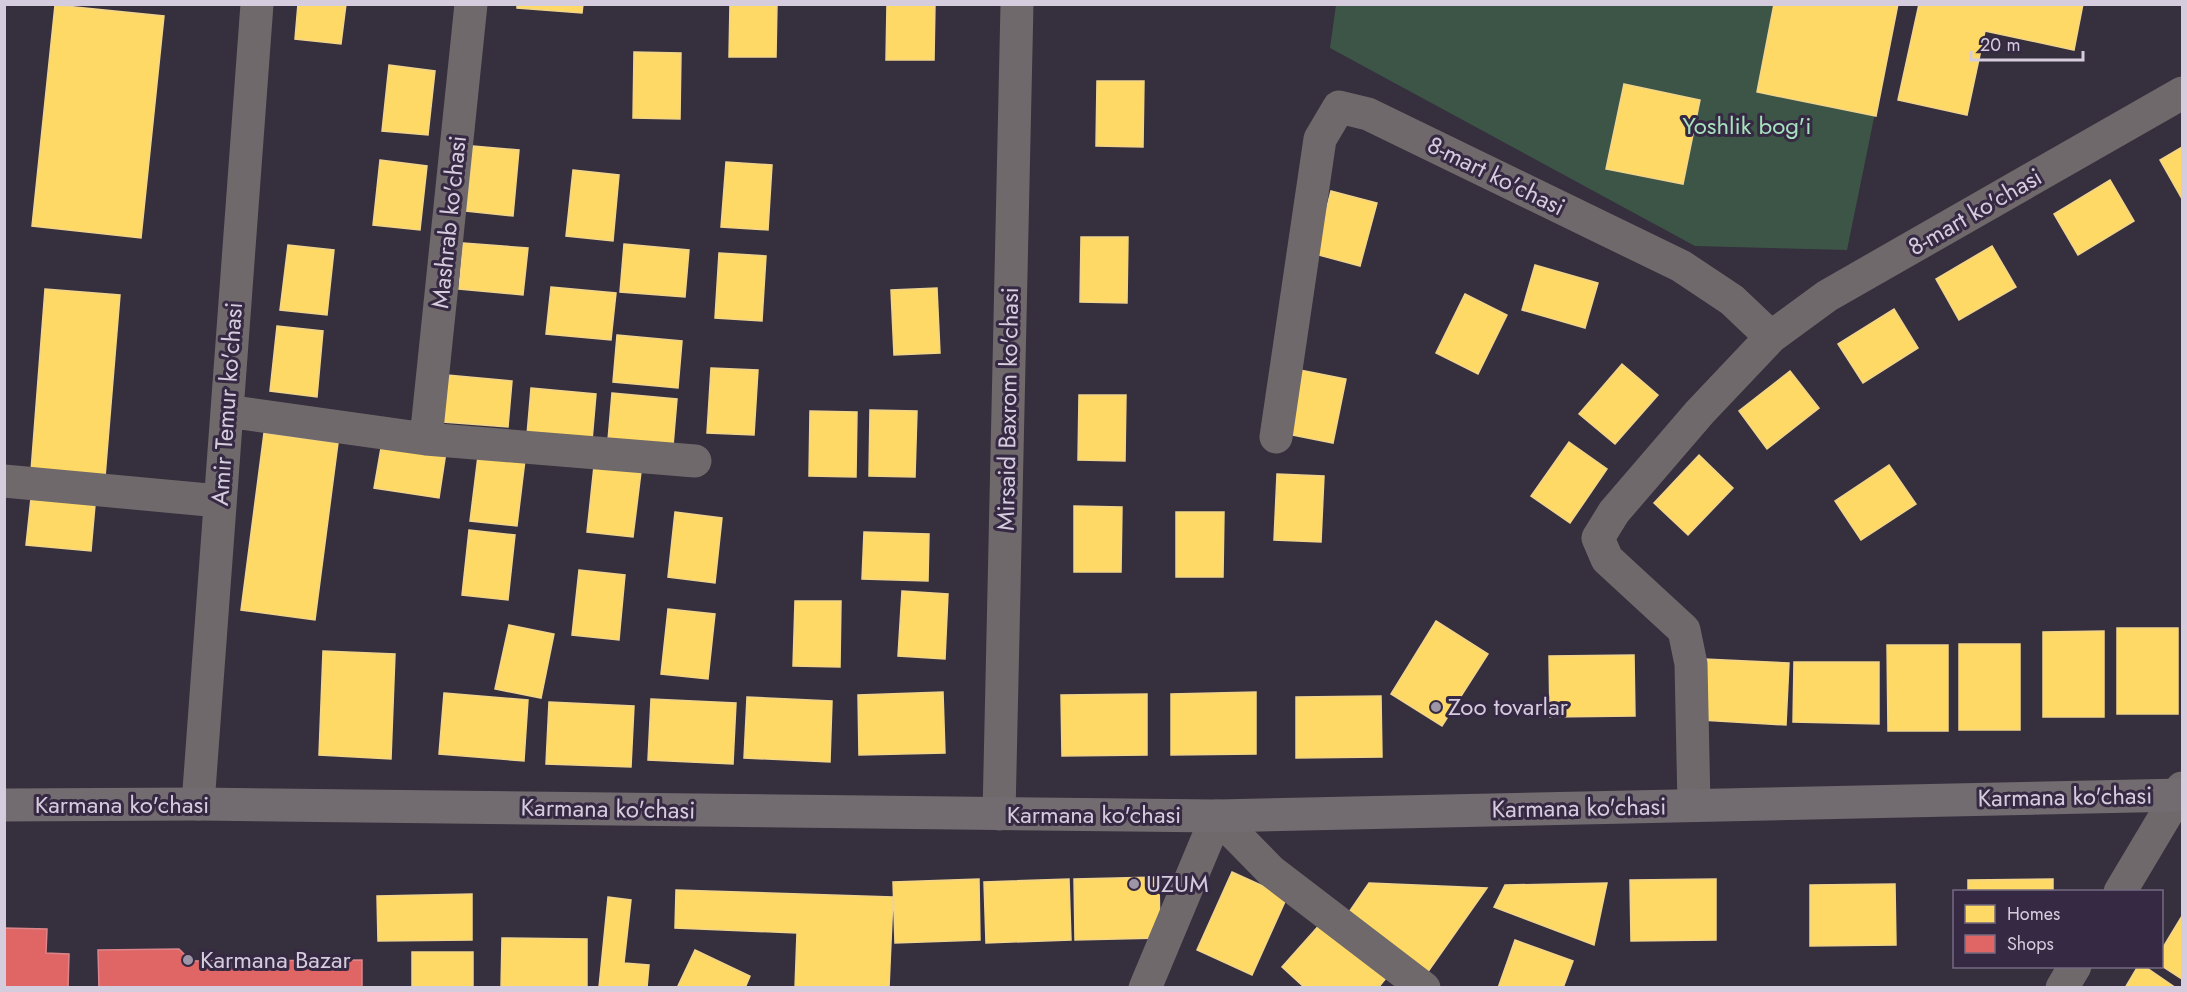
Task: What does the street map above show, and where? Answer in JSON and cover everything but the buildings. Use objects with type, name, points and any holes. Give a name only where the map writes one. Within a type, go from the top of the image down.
[{"type":"main road","name":"Karmana ko'chasi","points":[[4,805],[198,804],[1217,816],[2181,793]]},
{"type":"street","name":"Amir Temur ko'chasi","points":[[198,804],[257,4]]},
{"type":"street","name":"Mashrab ko'chasi","points":[[426,439],[471,4]]},
{"type":"street","name":"Mirsaid Baxrom ko'chasi","points":[[999,814],[1017,4]]},
{"type":"street","name":"8-mart ko'chasi","points":[[1694,805],[1691,663],[1684,630],[1606,559],[1598,537],[1614,512],[1700,412],[1771,337],[1827,296],[2182,93]]},
{"type":"street","name":"8-mart ko'chasi","points":[[1276,437],[1320,139],[1339,107],[1368,114],[1681,266],[1732,300],[1771,337]]},
{"type":"street","points":[[227,411],[426,439],[695,461]]},
{"type":"street","points":[[4,481],[219,501]]},
{"type":"street","points":[[2121,890],[2181,793]]},
{"type":"street","points":[[1145,987],[1217,816],[1271,871],[1424,987]]},
{"type":"street","points":[[2062,987],[2074,968]]},
{"type":"green space","name":"Yoshlik bog'i","points":[[1336,5],[1897,5],[1847,250],[1695,246],[1330,48]]},
{"type":"place","name":"Zoo tovarlar","points":[[1436,707]]},
{"type":"place","name":"UZUM","points":[[1134,884]]},
{"type":"place","name":"Karmana Bazar","points":[[188,960]]}]
